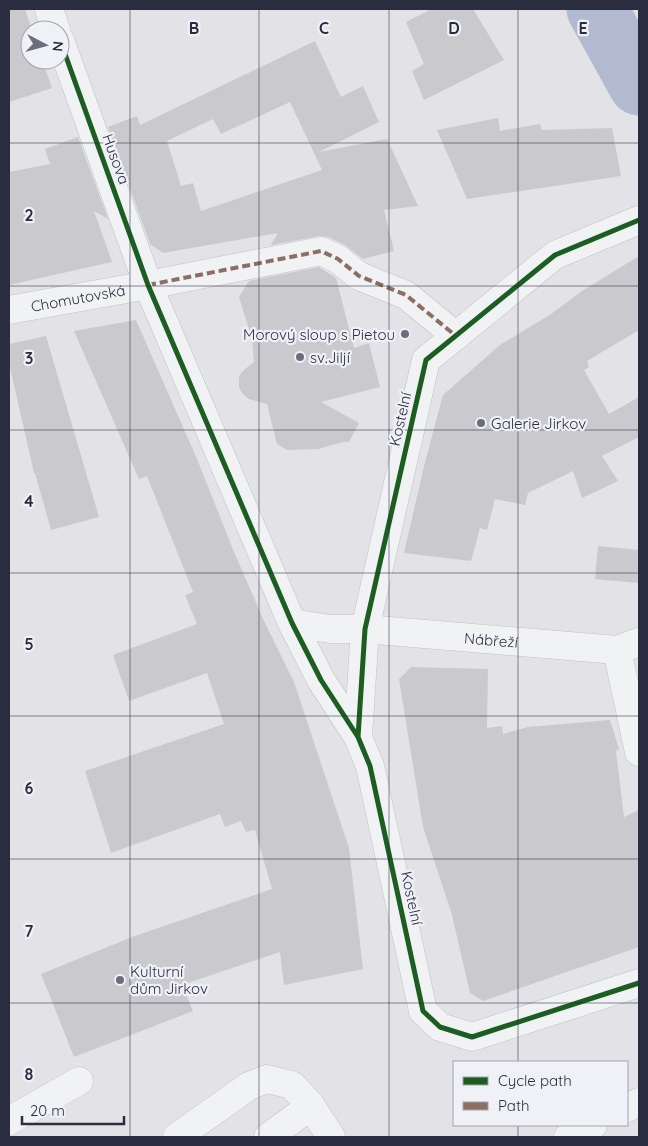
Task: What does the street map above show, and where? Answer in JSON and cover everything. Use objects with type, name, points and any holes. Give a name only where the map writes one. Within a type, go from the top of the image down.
[{"type":"street","name":"Husova","points":[[70,68],[148,285]]},
{"type":"street","name":"Kostelní","points":[[358,737],[366,630],[426,360],[554,255],[639,220]]},
{"type":"street","name":"Chomutovská","points":[[9,310],[321,251],[338,259],[359,276],[406,296],[456,336]]},
{"type":"street","name":"Kostelní","points":[[148,285],[292,622],[321,680],[358,737],[370,766],[423,1011],[440,1027],[472,1037],[639,983]]},
{"type":"street","name":"Nábřeží","points":[[292,622],[330,629],[628,646],[639,752]]},
{"type":"street","points":[[177,1137],[249,1086],[267,1079],[292,1085],[311,1106],[331,1137]]},
{"type":"street","points":[[9,1121],[79,1080]]},
{"type":"street","points":[[268,1137],[311,1106]]},
{"type":"street","points":[[568,1137],[591,1126]]},
{"type":"building","points":[[9,9],[25,9],[29,20],[20,20],[20,70],[46,70],[52,88],[9,102]]},
{"type":"building","points":[[432,9],[473,9],[504,60],[424,100],[412,71],[424,64],[406,22]]},
{"type":"building","points":[[315,41],[341,97],[363,86],[379,122],[319,152],[387,139],[418,206],[384,210],[394,251],[363,259],[345,245],[328,237],[319,236],[271,245],[278,233],[163,253],[150,244],[108,127],[137,116],[140,125]],"holes":[[[290,102],[322,170],[201,211],[193,183],[181,186],[167,141],[213,119],[221,134]]]},
{"type":"building","points":[[498,118],[500,131],[540,124],[542,130],[612,128],[621,176],[467,199],[437,130]]},
{"type":"building","points":[[78,137],[108,219],[94,211],[112,262],[9,285],[9,172],[50,164],[45,149]]},
{"type":"building","points":[[639,256],[639,330],[587,361],[589,367],[584,370],[609,414],[639,397],[639,437],[602,456],[618,481],[582,498],[573,471],[528,493],[525,505],[495,499],[487,530],[480,528],[471,561],[404,553],[443,395],[500,345]]},
{"type":"building","name":"sv.Jiljí","points":[[319,267],[336,278],[354,348],[369,343],[380,387],[321,402],[359,423],[349,442],[318,449],[287,450],[277,444],[267,404],[249,399],[239,388],[239,376],[254,362],[252,339],[239,297],[249,281]]},
{"type":"building","points":[[136,320],[197,459],[264,621],[294,682],[349,848],[363,969],[284,985],[280,952],[182,985],[193,1011],[74,1057],[41,974],[132,937],[272,889],[255,830],[246,832],[241,821],[225,827],[220,814],[111,853],[85,771],[224,724],[207,673],[129,701],[113,655],[197,624],[185,595],[193,592],[147,476],[139,479],[74,331]]},
{"type":"building","points":[[46,336],[99,517],[51,530],[34,473],[9,363],[9,344]]},
{"type":"building","points":[[598,546],[639,550],[639,583],[595,579]]},
{"type":"building","points":[[411,667],[488,669],[487,728],[502,726],[503,734],[528,727],[610,720],[619,749],[616,751],[624,817],[639,810],[639,947],[483,1001],[470,993],[452,915],[423,827],[399,679]]},
{"type":"waterway","points":[[597,9],[639,85]]},
{"type":"marked path","points":[[148,285],[321,251],[338,259],[359,276],[406,295],[456,336]]},
{"type":"cycle path","points":[[70,68],[148,285],[292,623],[321,680],[358,737],[370,766],[423,1011],[440,1027],[472,1037],[639,983]]},
{"type":"cycle path","points":[[358,737],[365,629],[426,360],[555,255],[639,220]]},
{"type":"place","name":"Morový sloup s Pietou","points":[[405,334]]},
{"type":"place","name":"sv.Jiljí","points":[[300,357]]},
{"type":"place","name":"Galerie Jirkov","points":[[481,423]]},
{"type":"place","name":"Kulturní dům Jirkov","points":[[120,980]]}]
